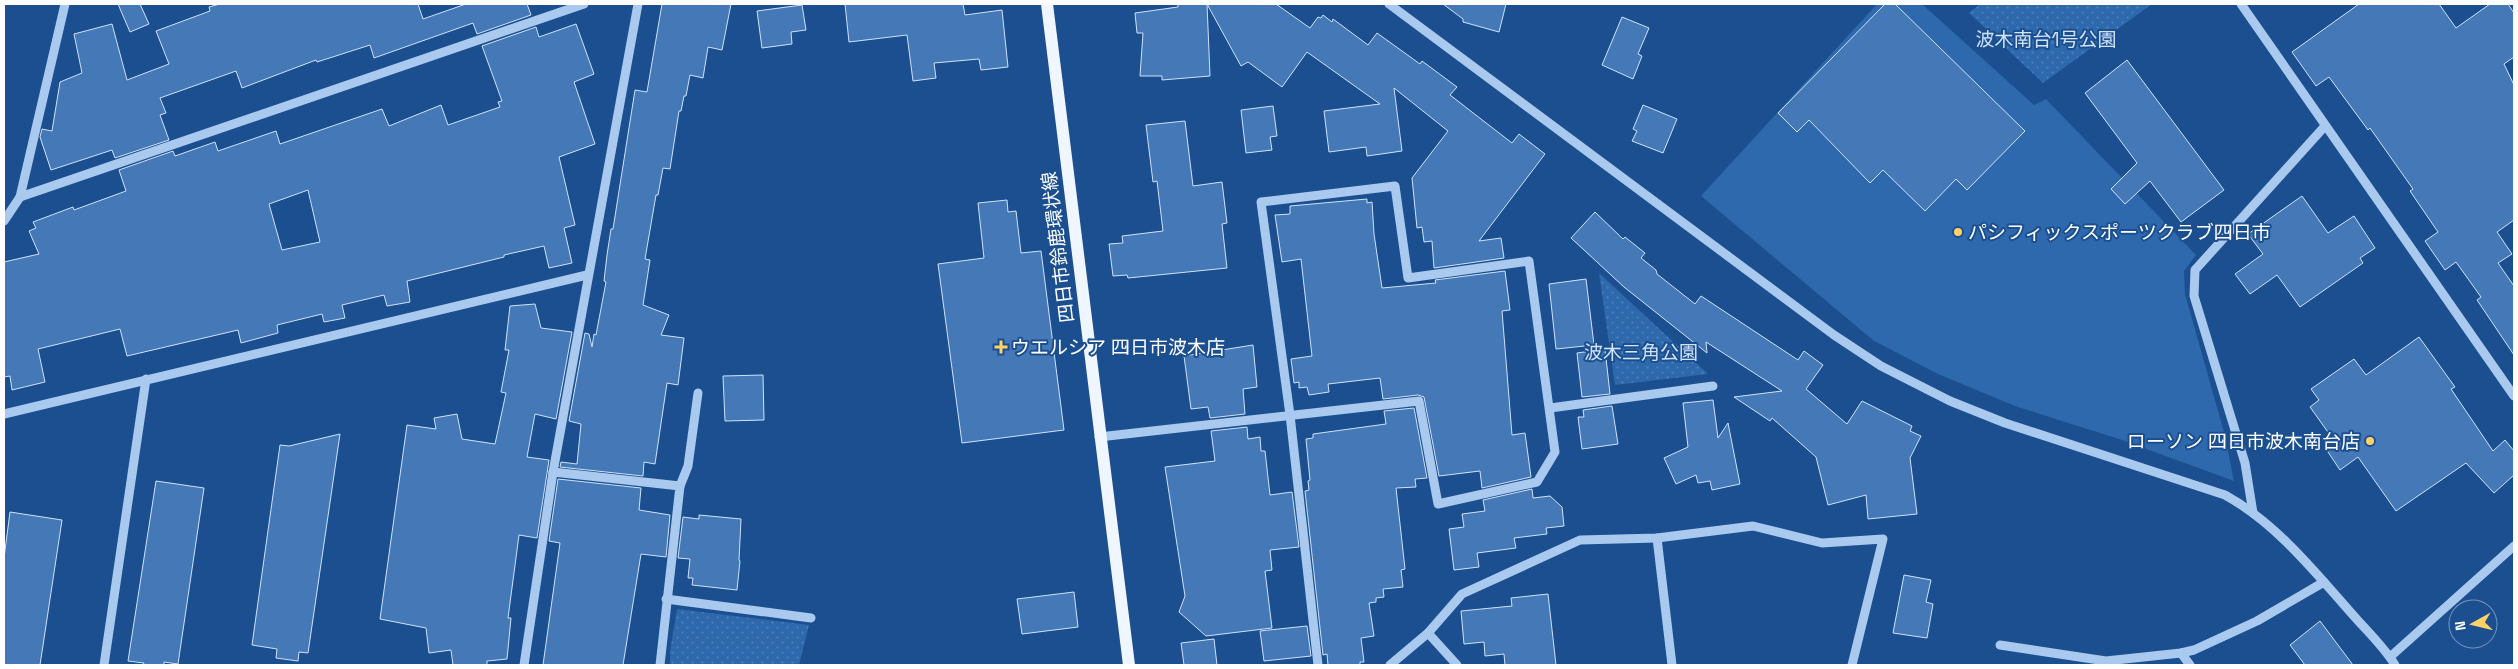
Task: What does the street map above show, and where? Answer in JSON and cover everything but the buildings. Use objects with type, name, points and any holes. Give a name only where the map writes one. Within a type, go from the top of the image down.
[{"type":"main road","name":"四日市鈴鹿環状線","points":[[1047,4],[1099,438],[1129,665]]},
{"type":"street","points":[[4,221],[20,197],[65,4]]},
{"type":"street","points":[[20,197],[584,4]]},
{"type":"street","points":[[524,665],[553,472],[587,275],[638,4]]},
{"type":"street","points":[[1389,4],[1497,82],[1834,335],[1881,366],[1950,401],[1996,419],[2225,495],[2253,513],[2270,527],[2324,582],[2392,661],[2514,546]]},
{"type":"street","points":[[2241,4],[2514,394]]},
{"type":"street","points":[[2253,513],[2245,463],[2194,296],[2195,270],[2325,126]]},
{"type":"street","points":[[1099,438],[1290,415],[1419,401],[1438,504],[1537,482],[1555,452],[1529,261],[1408,278],[1395,186],[1260,202],[1290,415],[1318,665]]},
{"type":"street","points":[[4,414],[146,378],[587,275]]},
{"type":"street","points":[[104,665],[146,378]]},
{"type":"street","points":[[1550,408],[1713,386]]},
{"type":"street","points":[[660,665],[680,486],[688,466],[698,393]]},
{"type":"street","points":[[553,472],[680,486]]},
{"type":"street","points":[[1390,665],[1428,633],[1462,594],[1580,540],[1657,538],[1753,526],[1822,543],[1883,539],[1852,665]]},
{"type":"street","points":[[1657,538],[1672,665]]},
{"type":"street","points":[[2000,645],[2106,663],[2181,653],[2194,650],[2257,621],[2324,582]]},
{"type":"street","points":[[666,599],[811,618]]},
{"type":"street","points":[[1428,633],[1457,665]]},
{"type":"street","points":[[2181,653],[2190,665]]},
{"type":"green space","name":"パシフィックスポーツクラブ四日市","points":[[1877,4],[1922,4],[2034,105],[2046,99],[2196,255],[2184,271],[2185,294],[2224,432],[2234,481],[2122,440],[2015,406],[1938,374],[1874,341],[1701,196]]},
{"type":"green space","name":"波木南台1号公園","points":[[1980,4],[2152,4],[2043,83],[1969,13]]},
{"type":"green space","name":"波木三角公園","points":[[1599,273],[1708,374],[1615,385]]},
{"type":"green space","points":[[677,609],[809,625],[799,665],[670,665],[670,651]]},
{"type":"place","name":"パシフィックスポーツクラブ四日市","points":[[1958,232]]},
{"type":"place","name":"ウエルシア 四日市波木店","points":[[1001,347]]},
{"type":"place","name":"ローソン 四日市波木南台店","points":[[2370,441]]}]
